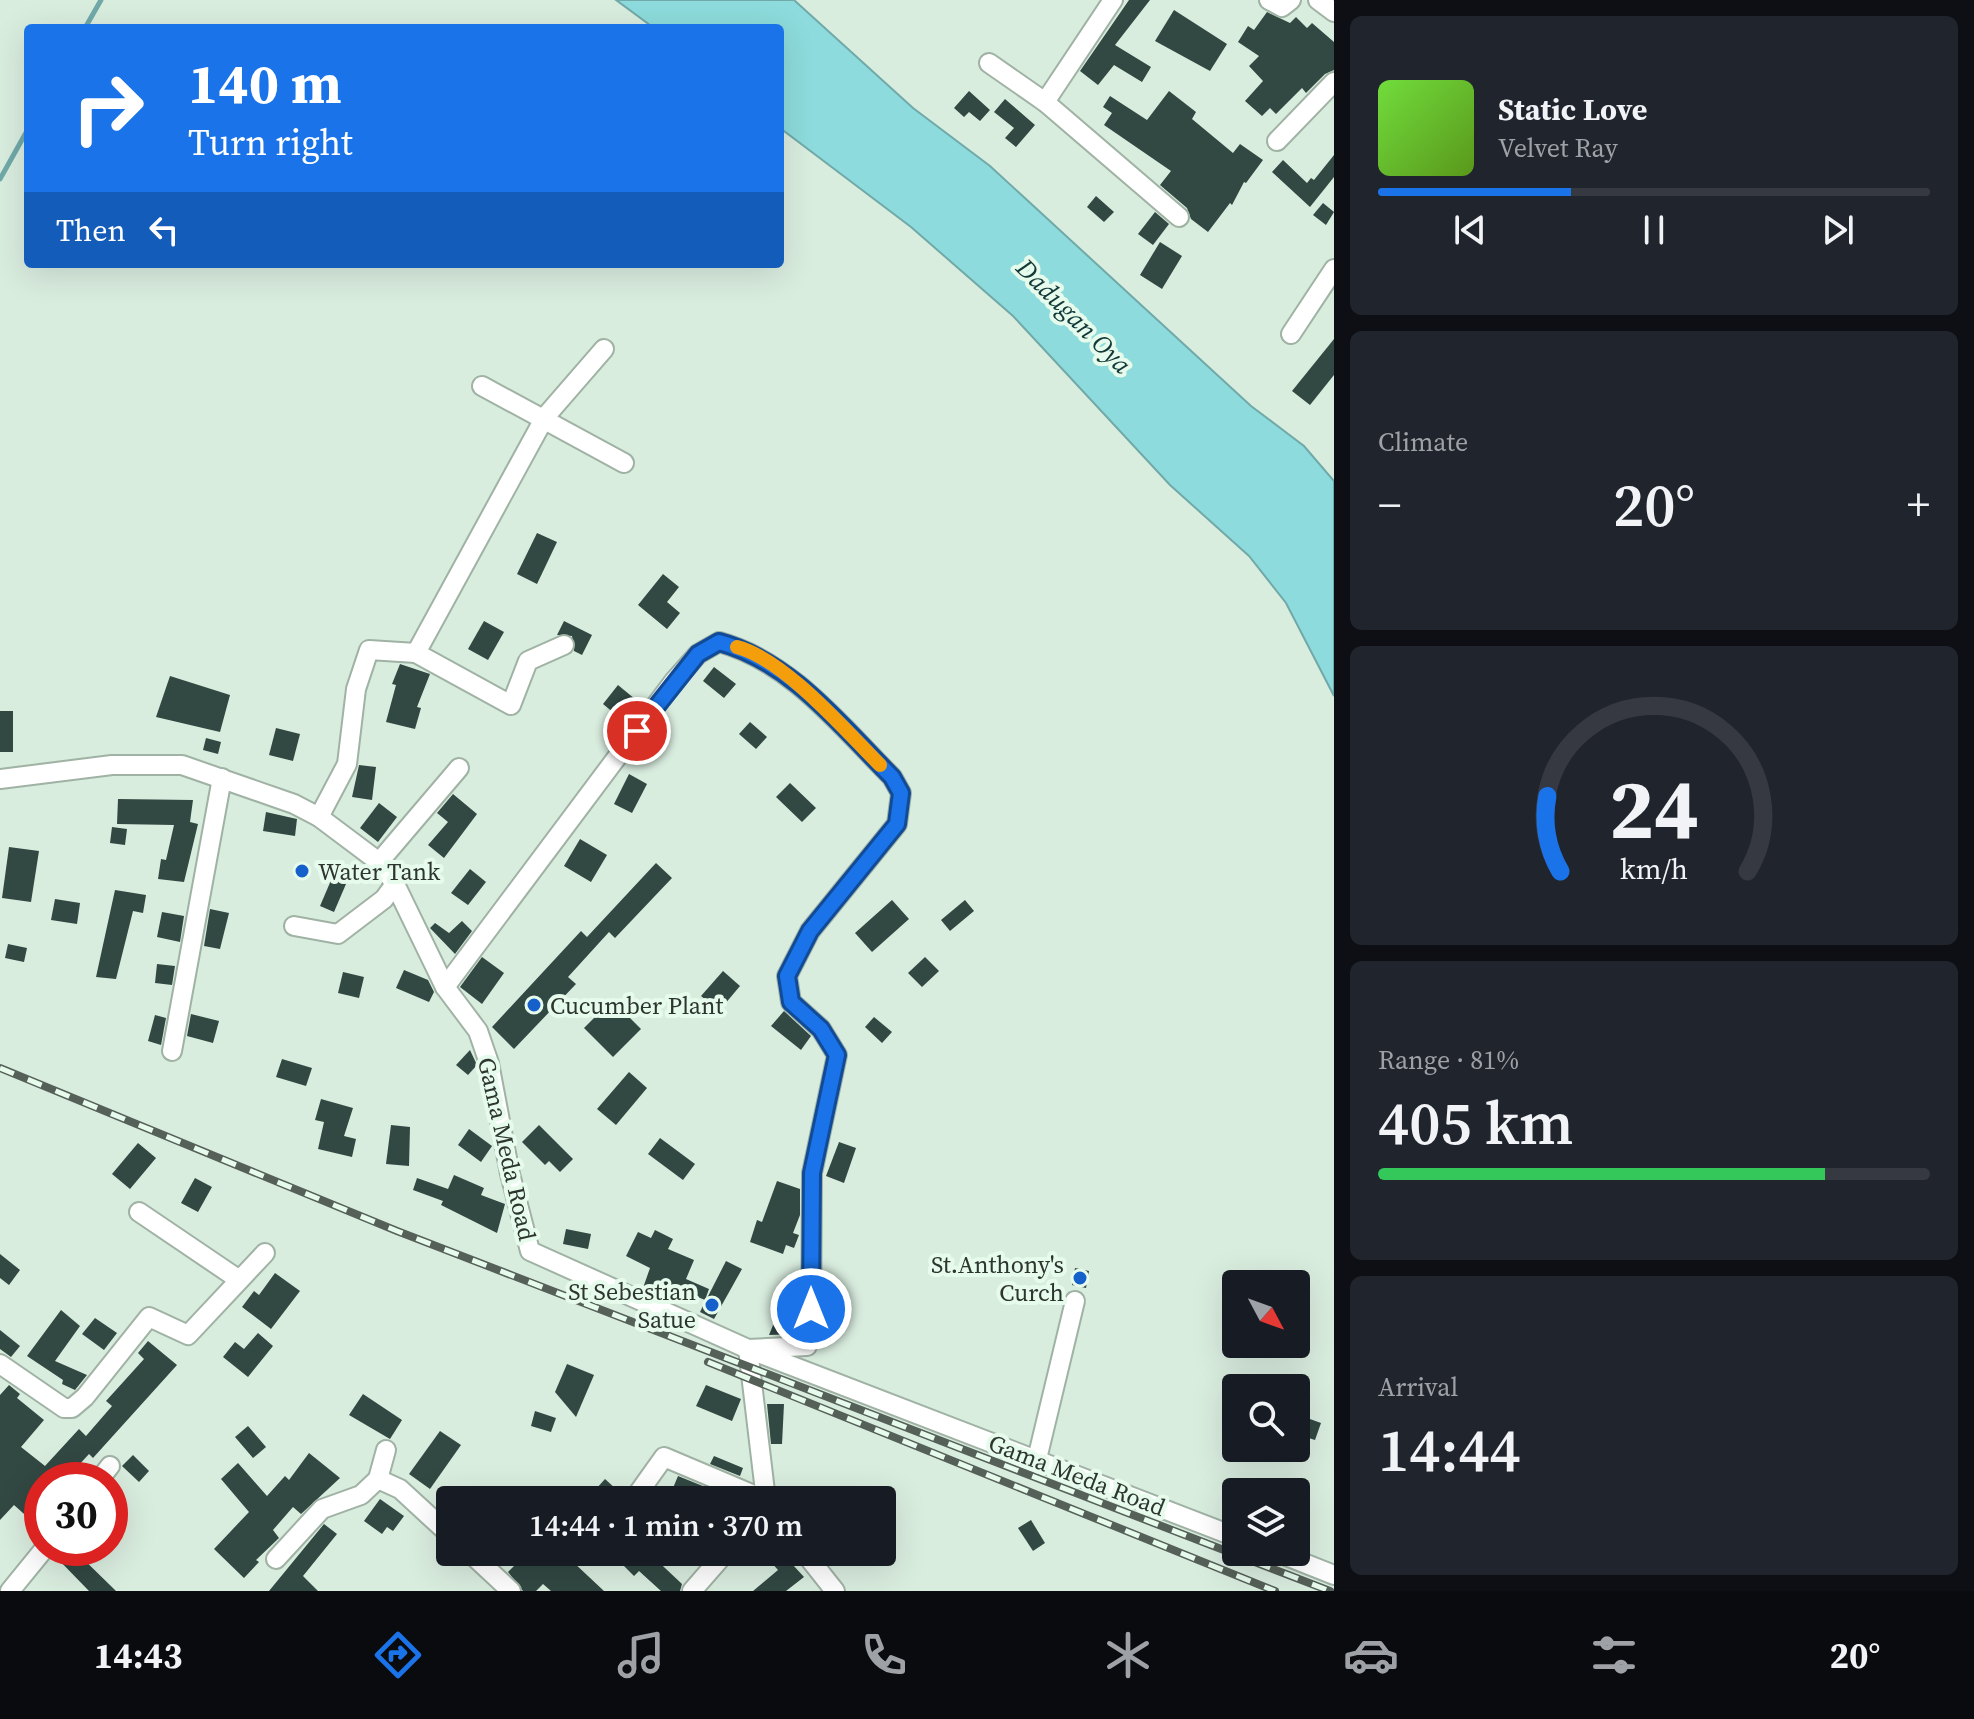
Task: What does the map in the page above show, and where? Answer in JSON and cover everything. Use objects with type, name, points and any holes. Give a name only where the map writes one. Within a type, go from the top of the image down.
[{"type":"street","points":[[1045,102],[1113,0]]},
{"type":"street","points":[[1269,0],[1282,7],[1291,0]]},
{"type":"street","points":[[1318,0],[1334,12]]},
{"type":"street","points":[[989,63],[1045,102],[1179,217]]},
{"type":"street","points":[[1277,141],[1334,82]]},
{"type":"street","points":[[1291,334],[1334,269]]},
{"type":"street","points":[[416,653],[544,419],[604,349]]},
{"type":"street","points":[[482,386],[624,463]]},
{"type":"street","points":[[445,987],[674,681],[698,654],[719,642],[750,650],[803,688],[892,777],[901,793],[897,824],[810,931],[787,976],[791,1002],[821,1029],[837,1055],[812,1173],[811,1336],[807,1346],[748,1349],[764,1486]]},
{"type":"street","points":[[319,817],[347,764],[356,689],[369,650],[416,653],[511,705],[528,661],[564,645]]},
{"type":"street","name":"Gama Meda Road","points":[[0,779],[112,765],[182,765],[319,817],[379,862],[395,884],[445,987],[478,1031],[489,1063],[510,1174],[530,1251],[748,1349],[1222,1532]]},
{"type":"street","points":[[379,862],[459,768]]},
{"type":"street","points":[[172,1051],[222,778]]},
{"type":"street","points":[[294,926],[338,934],[384,899],[395,884]]},
{"type":"street","points":[[139,1212],[238,1279]]},
{"type":"street","points":[[0,1364],[64,1408],[72,1408],[85,1397],[149,1317],[188,1335],[265,1253]]},
{"type":"street","points":[[1037,1459],[1075,1301]]},
{"type":"street","points":[[276,1559],[322,1509],[361,1495],[378,1479],[386,1450]]},
{"type":"street","points":[[643,1486],[664,1457],[733,1486]]},
{"type":"street","points":[[378,1479],[400,1489],[436,1522]]},
{"type":"street","points":[[1310,1565],[1334,1575]]},
{"type":"street","points":[[10,1591],[30,1566]]},
{"type":"street","points":[[484,1566],[511,1591]]},
{"type":"street","points":[[692,1591],[714,1566]]},
{"type":"street","points":[[815,1566],[835,1591]]},
{"type":"water","name":"Dadugan Oya","points":[[616,0],[794,0],[913,108],[990,166],[1251,406],[1304,446],[1334,481],[1334,696],[1286,603],[1249,556],[1170,485],[1013,316],[911,227],[784,131],[784,24],[649,24]]},
{"type":"building","points":[[1129,0],[1150,0],[1115,45],[1151,67],[1142,82],[1114,65],[1098,85],[1080,71]]},
{"type":"building","points":[[1174,10],[1227,44],[1210,71],[1155,41]]},
{"type":"building","points":[[1267,12],[1290,23],[1296,17],[1307,28],[1312,23],[1334,42],[1334,70],[1325,74],[1306,93],[1302,88],[1276,114],[1270,108],[1262,116],[1245,101],[1263,81],[1249,66],[1259,56],[1238,42],[1248,26],[1254,30]]},
{"type":"building","points":[[969,91],[990,110],[980,121],[969,112],[964,117],[954,108]]},
{"type":"building","points":[[1169,91],[1196,112],[1192,119],[1233,153],[1240,144],[1263,160],[1244,182],[1232,205],[1230,203],[1208,232],[1191,219],[1187,208],[1160,185],[1171,171],[1104,125],[1112,113],[1103,107],[1110,96],[1147,120]]},
{"type":"building","points":[[1005,99],[1035,125],[1016,147],[1005,138],[1014,128],[994,112]]},
{"type":"building","points":[[1334,155],[1334,177],[1310,207],[1272,172],[1283,160],[1307,183],[1311,178],[1314,180]]},
{"type":"building","points":[[1096,196],[1114,212],[1104,222],[1087,207]]},
{"type":"building","points":[[1323,203],[1334,212],[1326,225],[1313,215]]},
{"type":"building","points":[[1155,212],[1169,224],[1153,245],[1138,234]]},
{"type":"building","points":[[1160,242],[1182,256],[1162,289],[1140,275]]},
{"type":"building","points":[[1334,339],[1334,375],[1310,405],[1292,391]]},
{"type":"building","points":[[537,533],[557,542],[537,584],[517,574]]},
{"type":"building","points":[[663,574],[679,587],[667,602],[680,613],[667,629],[638,605]]},
{"type":"building","points":[[484,621],[504,632],[488,660],[468,649]]},
{"type":"building","points":[[564,621],[592,635],[582,655],[574,651],[572,636],[557,635]]},
{"type":"building","points":[[400,664],[430,674],[417,707],[421,708],[415,729],[386,722],[396,685],[392,684]]},
{"type":"building","points":[[714,667],[736,684],[724,698],[703,681]]},
{"type":"building","points":[[170,676],[230,695],[220,732],[156,717]]},
{"type":"building","points":[[618,685],[641,704],[626,723],[603,704]]},
{"type":"building","points":[[0,711],[13,711],[13,752],[0,752]]},
{"type":"building","points":[[750,722],[767,737],[756,749],[739,734]]},
{"type":"building","points":[[276,728],[300,734],[293,761],[269,755]]},
{"type":"building","points":[[206,738],[221,742],[218,754],[203,750]]},
{"type":"building","points":[[359,765],[376,767],[372,800],[352,797]]},
{"type":"building","points":[[629,774],[647,784],[632,813],[614,804]]},
{"type":"building","points":[[790,783],[816,808],[802,822],[776,797]]},
{"type":"building","points":[[453,794],[477,814],[444,858],[428,845],[448,822],[437,813]]},
{"type":"building","points":[[118,799],[193,800],[190,822],[198,824],[184,882],[158,879],[161,859],[166,860],[174,825],[117,824]]},
{"type":"building","points":[[379,803],[397,817],[378,842],[360,828]]},
{"type":"building","points":[[266,812],[297,819],[295,836],[263,831]]},
{"type":"building","points":[[112,827],[127,829],[125,845],[110,843]]},
{"type":"building","points":[[580,839],[607,855],[591,882],[564,866]]},
{"type":"building","points":[[9,847],[39,851],[31,902],[2,898]]},
{"type":"building","points":[[656,863],[672,878],[615,938],[609,932],[568,977],[576,984],[514,1049],[492,1027],[581,931],[587,937]]},
{"type":"building","points":[[470,869],[486,882],[468,905],[451,893]]},
{"type":"building","points":[[332,878],[346,884],[334,912],[320,906]]},
{"type":"building","points":[[115,890],[146,895],[143,913],[133,911],[116,979],[96,977]]},
{"type":"building","points":[[55,899],[80,903],[77,924],[51,920]]},
{"type":"building","points":[[892,900],[909,919],[872,952],[855,933]]},
{"type":"building","points":[[965,900],[974,911],[950,931],[941,920]]},
{"type":"building","points":[[210,909],[229,913],[220,949],[204,946]]},
{"type":"building","points":[[162,912],[184,916],[180,942],[157,937]]},
{"type":"building","points":[[462,921],[472,931],[455,954],[430,928],[435,923],[449,933]]},
{"type":"building","points":[[8,944],[27,948],[24,962],[5,958]]},
{"type":"building","points":[[482,957],[504,973],[482,1004],[460,987]]},
{"type":"building","points":[[925,957],[939,971],[922,987],[908,973]]},
{"type":"building","points":[[157,964],[175,966],[172,985],[155,983]]},
{"type":"building","points":[[404,970],[428,980],[434,992],[429,1002],[396,988]]},
{"type":"building","points":[[723,971],[740,986],[719,1011],[701,996]]},
{"type":"building","points":[[343,972],[364,977],[359,998],[338,993]]},
{"type":"building","points":[[612,1000],[641,1029],[613,1057],[584,1028]]},
{"type":"building","points":[[784,1011],[811,1036],[801,1050],[771,1026]]},
{"type":"building","points":[[191,1014],[219,1021],[213,1043],[187,1036]]},
{"type":"building","points":[[155,1015],[166,1018],[161,1045],[148,1041]]},
{"type":"building","points":[[874,1017],[892,1032],[882,1043],[865,1027]]},
{"type":"building","points":[[470,1050],[477,1065],[468,1075],[456,1065]]},
{"type":"building","points":[[282,1059],[312,1068],[306,1086],[276,1077]]},
{"type":"building","points":[[629,1072],[647,1088],[616,1125],[597,1109]]},
{"type":"building","points":[[321,1099],[353,1108],[344,1136],[356,1139],[352,1157],[318,1149],[324,1122],[315,1120]]},
{"type":"building","points":[[391,1125],[410,1127],[409,1166],[386,1164]]},
{"type":"building","points":[[539,1125],[573,1159],[560,1172],[549,1161],[545,1165],[522,1142]]},
{"type":"building","points":[[469,1129],[492,1146],[481,1162],[458,1145]]},
{"type":"building","points":[[660,1138],[695,1164],[683,1180],[648,1154]]},
{"type":"building","points":[[839,1142],[856,1148],[844,1183],[826,1176]]},
{"type":"building","points":[[138,1143],[156,1158],[130,1189],[112,1174]]},
{"type":"building","points":[[454,1175],[484,1188],[481,1195],[505,1204],[497,1233],[441,1205],[443,1201],[413,1190],[417,1178],[448,1189]]},
{"type":"building","points":[[195,1178],[212,1187],[198,1212],[181,1203]]},
{"type":"building","points":[[777,1181],[800,1189],[800,1215],[793,1233],[799,1235],[794,1248],[786,1245],[783,1254],[750,1242],[757,1220],[762,1222]]},
{"type":"building","points":[[566,1229],[591,1234],[588,1249],[563,1244]]},
{"type":"building","points":[[655,1230],[673,1239],[668,1249],[694,1260],[686,1279],[709,1289],[705,1300],[662,1282],[656,1295],[643,1288],[650,1268],[626,1256],[638,1232],[651,1238]]},
{"type":"building","points":[[0,1254],[20,1270],[9,1285],[0,1278]]},
{"type":"building","points":[[726,1261],[742,1269],[714,1319],[700,1312]]},
{"type":"building","name":"St.Anthony's Curch","points":[[1075,1268],[1089,1271],[1086,1288],[1072,1285]]},
{"type":"building","points":[[275,1273],[300,1291],[271,1329],[242,1307],[254,1291],[259,1295]]},
{"type":"building","points":[[831,1294],[849,1300],[841,1321],[823,1315]]},
{"type":"building","points":[[780,1308],[799,1316],[799,1334],[769,1335]]},
{"type":"building","points":[[61,1310],[80,1326],[55,1361],[87,1375],[75,1390],[62,1384],[63,1380],[27,1356]]},
{"type":"building","points":[[95,1318],[117,1333],[104,1350],[82,1334]]},
{"type":"building","points":[[0,1330],[20,1346],[11,1357],[0,1349]]},
{"type":"building","points":[[258,1333],[273,1346],[248,1377],[223,1357],[235,1342],[244,1349]]},
{"type":"building","points":[[148,1341],[177,1365],[93,1458],[89,1454],[82,1462],[49,1462],[79,1429],[86,1436],[112,1406],[106,1401],[144,1359],[138,1353]]},
{"type":"building","points":[[567,1364],[594,1375],[576,1417],[555,1392]]},
{"type":"building","points":[[9,1385],[20,1394],[17,1398],[44,1420],[21,1447],[40,1462],[24,1462],[24,1514],[14,1505],[0,1520],[0,1395]]},
{"type":"building","points":[[706,1385],[741,1399],[732,1421],[696,1406]]},
{"type":"building","points":[[363,1394],[402,1420],[390,1439],[349,1415]]},
{"type":"building","points":[[767,1404],[784,1404],[782,1444],[771,1444]]},
{"type":"building","points":[[535,1411],[556,1418],[551,1432],[531,1426]]},
{"type":"building","points":[[1310,1419],[1321,1423],[1315,1440],[1310,1438]]},
{"type":"building","points":[[248,1426],[266,1447],[253,1458],[235,1437]]},
{"type":"building","points":[[440,1431],[461,1445],[430,1489],[409,1474]]},
{"type":"building","points":[[309,1453],[340,1478],[301,1514],[293,1507],[273,1530],[279,1538],[256,1560],[259,1562],[244,1578],[214,1549],[249,1512],[221,1479],[238,1463],[267,1496],[285,1476],[289,1480]]},
{"type":"building","points":[[133,1455],[149,1471],[139,1482],[128,1472],[126,1462]]},
{"type":"building","points":[[714,1456],[743,1468],[740,1476],[710,1464]]},
{"type":"building","points":[[678,1476],[703,1486],[674,1486]]},
{"type":"building","points":[[605,1479],[613,1486],[599,1486]]},
{"type":"building","points":[[380,1499],[404,1516],[393,1531],[387,1527],[382,1534],[364,1521]]},
{"type":"building","points":[[1031,1520],[1045,1543],[1033,1551],[1018,1528]]},
{"type":"building","points":[[324,1524],[337,1534],[303,1576],[318,1591],[269,1591]]},
{"type":"building","points":[[65,1566],[90,1566],[116,1591],[89,1591]]},
{"type":"building","points":[[514,1566],[577,1566],[604,1591],[551,1591],[543,1584],[536,1591],[523,1591],[508,1572]]},
{"type":"building","points":[[624,1566],[663,1566],[682,1584],[680,1591],[661,1591],[639,1571],[634,1576]]},
{"type":"building","points":[[774,1566],[794,1566],[804,1577],[786,1591],[753,1591],[778,1570]]},
{"type":"waterway","points":[[87,24],[101,0]]},
{"type":"waterway","points":[[0,179],[24,136]]},
{"type":"railway","points":[[0,1068],[397,1231],[1330,1591]]},
{"type":"railway","points":[[708,1362],[1275,1591]]},
{"type":"slow traffic","points":[[737,647],[750,650],[803,688],[880,765]]},
{"type":"place","name":"Water Tank","points":[[302,871]]},
{"type":"place","name":"Cucumber Plant","points":[[534,1005]]},
{"type":"place","name":"St.Anthony's Curch","points":[[1080,1278]]},
{"type":"place","name":"St Sebestian Satue","points":[[712,1305]]},
{"type":"route","points":[[637,731],[698,654],[719,642],[750,650],[803,688],[892,777],[901,793],[897,824],[810,931],[787,976],[791,1002],[821,1029],[837,1055],[812,1173],[811,1309]]}]
